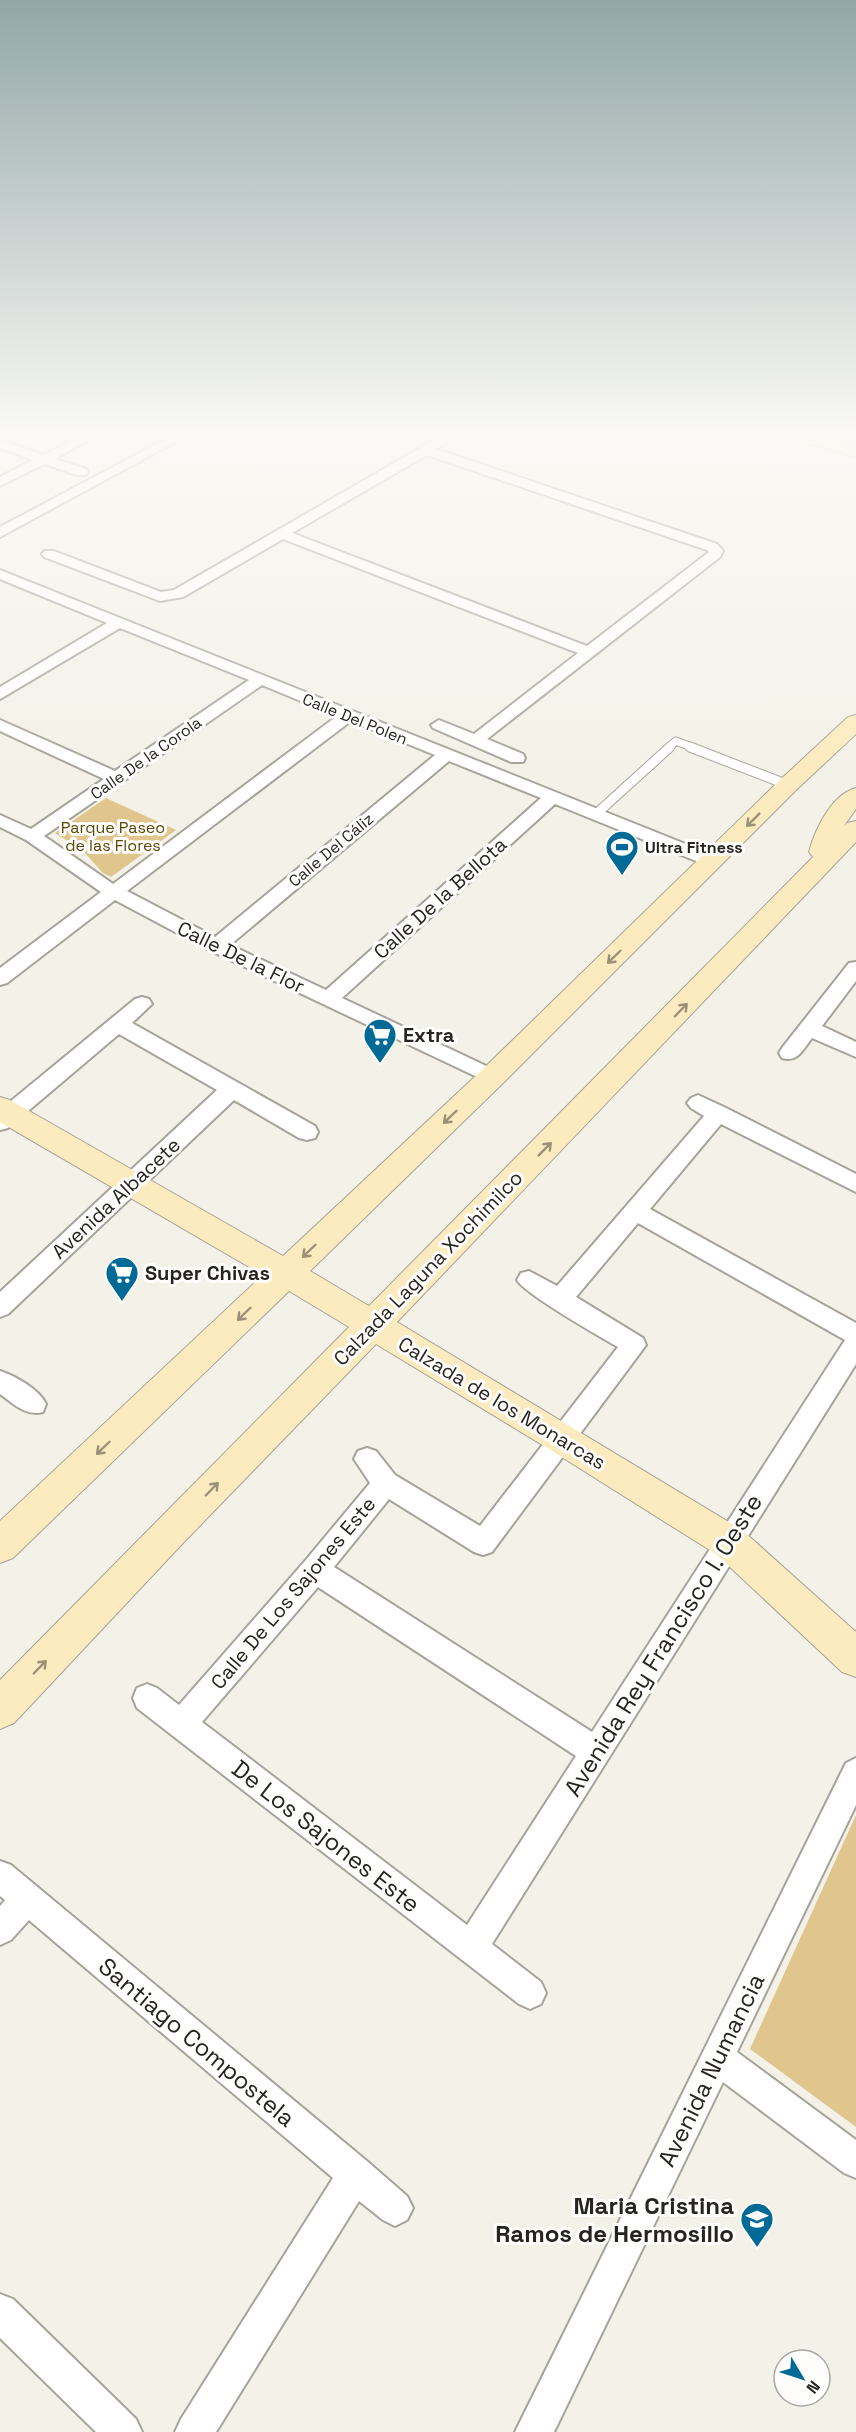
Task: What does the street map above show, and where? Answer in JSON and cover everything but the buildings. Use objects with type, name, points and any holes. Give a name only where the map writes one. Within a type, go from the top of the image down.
[{"type":"main road","points":[[0,1546],[492,1077],[788,785],[856,722]]},
{"type":"main road","points":[[813,762],[834,753],[856,755]]},
{"type":"main road","points":[[819,865],[825,837],[834,820],[856,795]]},
{"type":"main road","name":"Calzada Laguna Xochimilco","points":[[0,1709],[856,828]]},
{"type":"main road","name":"Calzada de los Monarcas","points":[[3,1115],[131,1184],[286,1273],[562,1438],[729,1542],[856,1658]]},
{"type":"street","points":[[49,554],[160,597],[167,597],[178,594],[260,546]]},
{"type":"street","points":[[315,546],[589,652]]},
{"type":"street","points":[[476,740],[715,554],[716,551],[711,546]]},
{"type":"street","name":"Calle Del Polen","points":[[0,574],[347,716],[712,861]]},
{"type":"street","points":[[0,694],[117,623]]},
{"type":"street","name":"Calle De la Corola","points":[[33,836],[259,680]]},
{"type":"street","points":[[0,978],[347,716]]},
{"type":"street","points":[[0,725],[116,778]]},
{"type":"street","points":[[439,725],[517,758]]},
{"type":"street","name":"Calle Del Cáliz","points":[[216,946],[446,755]]},
{"type":"street","name":"Calle De la Bellota","points":[[328,999],[552,798]]},
{"type":"street","name":"Calle De la Flor","points":[[0,820],[33,836],[113,892],[216,946],[492,1077]]},
{"type":"street","points":[[789,1053],[856,968]]},
{"type":"street","points":[[3,1115],[142,1004]]},
{"type":"street","points":[[118,1024],[307,1132]]},
{"type":"street","points":[[809,1028],[856,1050]]},
{"type":"street","name":"Avenida Albacete","points":[[0,1307],[232,1089]]},
{"type":"street","points":[[698,1103],[856,1184]]},
{"type":"street","points":[[559,1300],[719,1113]]},
{"type":"street","points":[[635,1211],[856,1335]]},
{"type":"street","points":[[529,1280],[634,1345],[562,1438]]},
{"type":"street","name":"Avenida Rey Francisco I. Oeste","points":[[471,1948],[856,1343]]},
{"type":"street","points":[[0,1381],[34,1404]]},
{"type":"street","name":"Calle De Los Sajones Este","points":[[181,1724],[315,1570],[386,1483],[483,1543],[562,1438]]},
{"type":"street","points":[[367,1459],[386,1483]]},
{"type":"street","points":[[315,1570],[596,1752]]},
{"type":"street","name":"De Los Sajones Este","points":[[147,1698],[530,1993]]},
{"type":"street","name":"Avenida Numancia","points":[[534,2432],[856,1773]]},
{"type":"street","name":"Santiago Compostela","points":[[0,1876],[394,2208]]},
{"type":"street","points":[[0,1929],[26,1900]]},
{"type":"street","points":[[717,2057],[856,2161]]},
{"type":"street","points":[[194,2432],[356,2174]]},
{"type":"street","points":[[0,2312],[123,2432]]},
{"type":"lane","points":[[595,815],[676,741],[788,785]]},
{"type":"green space","name":"Parque Paseo de las Flores","points":[[106,798],[176,830],[111,877],[103,873],[83,851],[55,833]]},
{"type":"green space","points":[[856,1815],[856,2127],[750,2049]]},
{"type":"place","name":"Ultra Fitness","points":[[622,876]]},
{"type":"place","name":"Extra","points":[[380,1064]]},
{"type":"place","name":"Super Chivas","points":[[122,1302]]},
{"type":"place","name":"Maria Cristina Ramos de Hermosillo","points":[[757,2248]]}]
